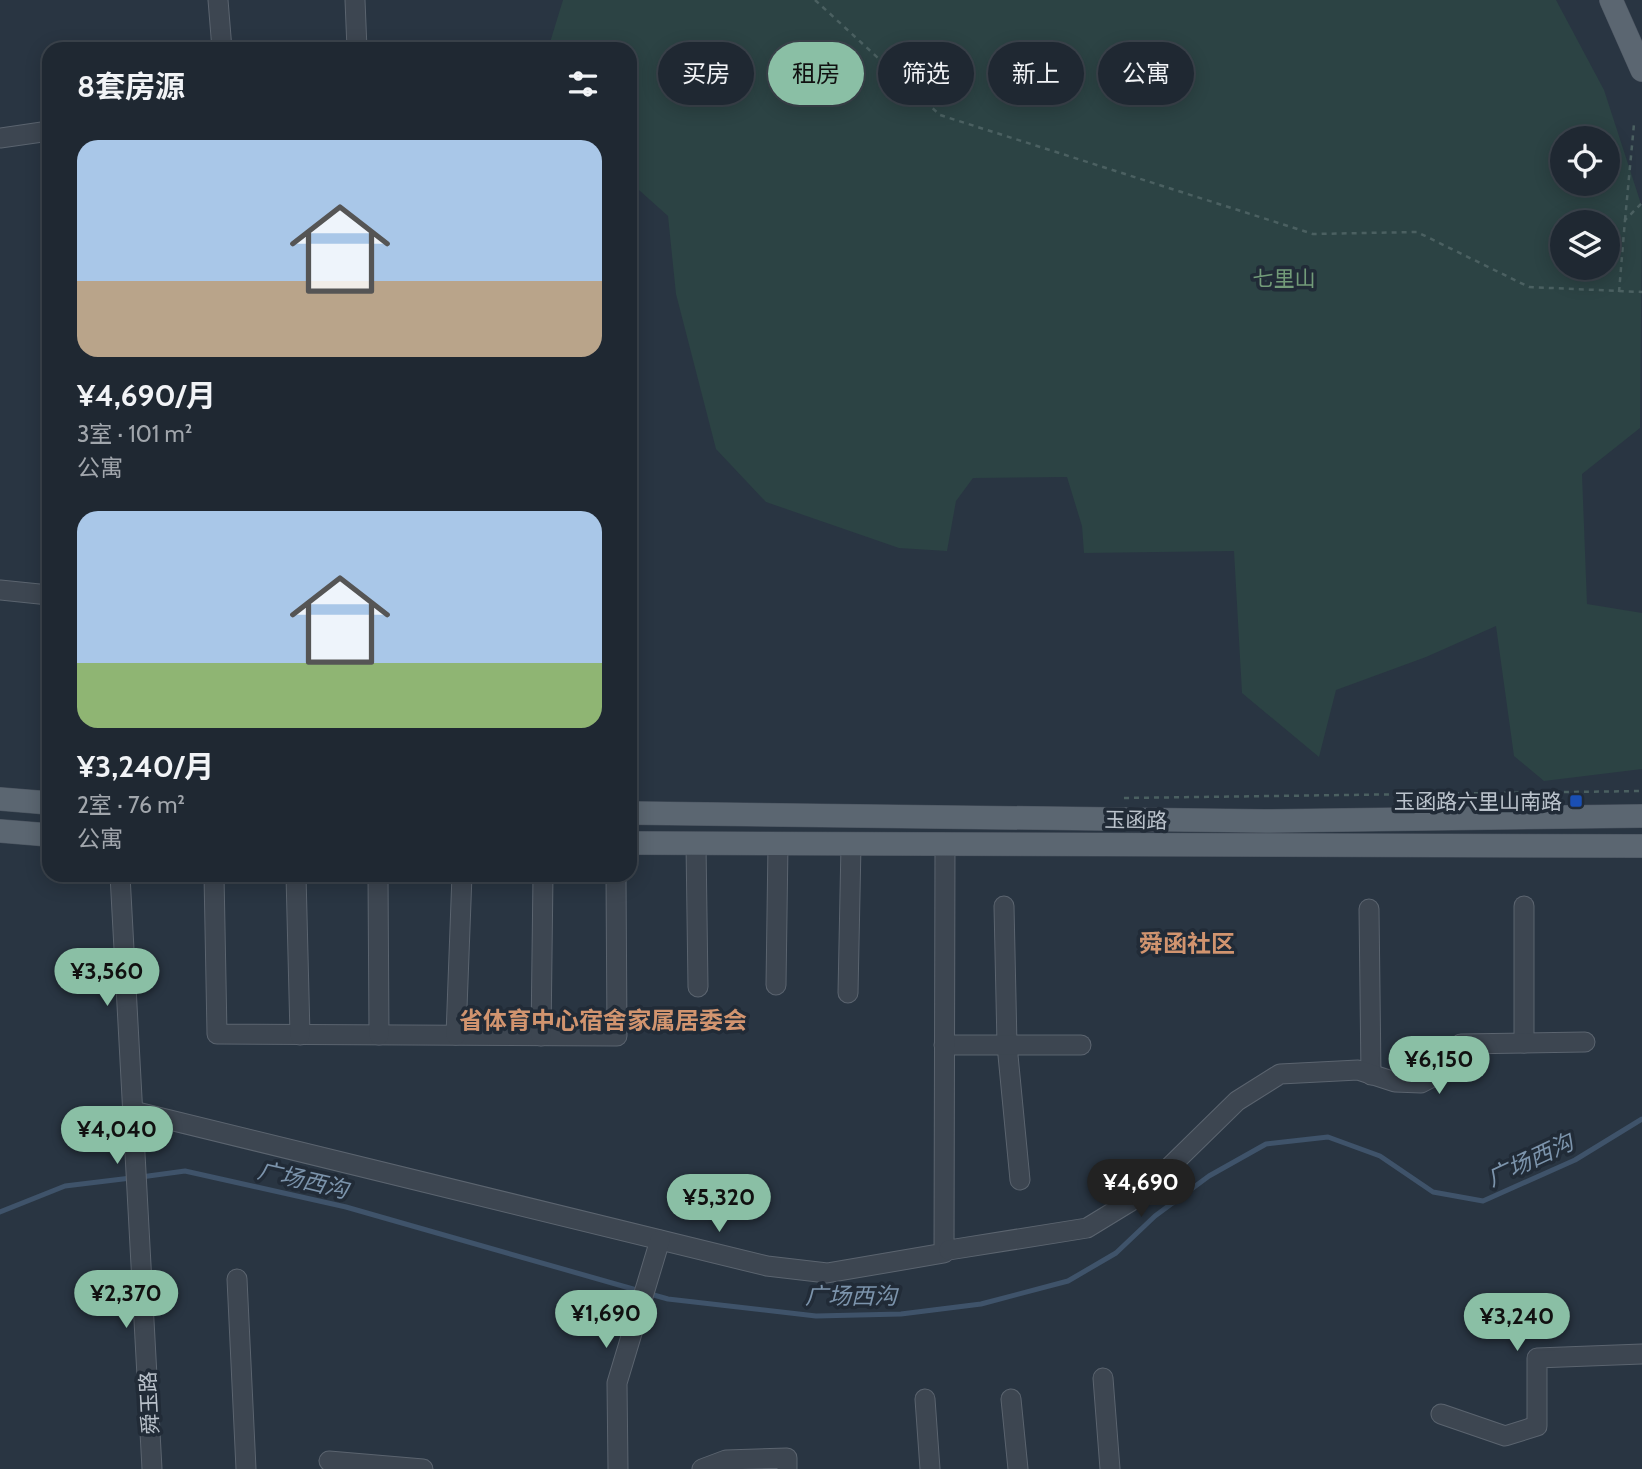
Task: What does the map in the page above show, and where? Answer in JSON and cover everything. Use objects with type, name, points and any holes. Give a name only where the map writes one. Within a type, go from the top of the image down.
[{"type":"main road","points":[[1611,0],[1642,70]]},
{"type":"main road","points":[[0,799],[42,802]]},
{"type":"main road","name":"玉函路","points":[[637,813],[1265,821],[1642,816]]},
{"type":"main road","points":[[0,831],[42,834]]},
{"type":"main road","name":"玉函路","points":[[637,844],[1642,846]]},
{"type":"street","points":[[218,0],[221,42]]},
{"type":"street","points":[[355,0],[357,42]]},
{"type":"street","points":[[0,138],[42,132]]},
{"type":"street","points":[[0,590],[42,594]]},
{"type":"street","points":[[696,844],[698,987]]},
{"type":"street","points":[[776,985],[778,844]]},
{"type":"street","points":[[848,993],[850,845]]},
{"type":"street","points":[[133,1111],[767,1266],[827,1273],[944,1253],[944,845]]},
{"type":"street","name":"舜玉路","points":[[120,882],[152,1469]]},
{"type":"street","points":[[214,882],[217,1034],[617,1036],[615,882]]},
{"type":"street","points":[[296,882],[300,1035]]},
{"type":"street","points":[[379,882],[379,1035]]},
{"type":"street","points":[[456,1035],[462,882]]},
{"type":"street","points":[[541,1036],[543,882]]},
{"type":"street","points":[[1004,906],[1007,1045],[1020,1180]]},
{"type":"street","points":[[1524,906],[1524,1043]]},
{"type":"street","points":[[1369,909],[1371,1074]]},
{"type":"street","points":[[948,1250],[1087,1228],[1141,1195],[1237,1101],[1280,1074],[1358,1070],[1395,1082],[1421,1083],[1448,1069],[1461,1044],[1585,1042]]},
{"type":"street","points":[[944,1045],[1081,1045]]},
{"type":"street","points":[[618,1469],[617,1383],[660,1240]]},
{"type":"street","points":[[237,1279],[246,1469]]},
{"type":"street","points":[[1441,1414],[1505,1436],[1537,1426],[1536,1358],[1642,1354]]},
{"type":"street","points":[[1103,1378],[1110,1469]]},
{"type":"street","points":[[925,1399],[930,1469]]},
{"type":"street","points":[[1011,1399],[1018,1469]]},
{"type":"street","points":[[702,1469],[726,1460],[787,1458],[787,1469]]},
{"type":"street","points":[[329,1461],[423,1469]]},
{"type":"path","points":[[815,0],[940,115],[1313,234],[1417,232],[1529,287],[1642,292]]},
{"type":"path","points":[[1619,292],[1634,124]]},
{"type":"path","points":[[1625,220],[1642,203]]},
{"type":"path","points":[[1112,798],[1642,791]]},
{"type":"green space","name":"七里山","points":[[563,0],[1556,0],[1604,90],[1616,126],[1550,126],[1550,196],[1620,196],[1620,139],[1642,207],[1640,428],[1582,474],[1587,604],[1642,613],[1642,769],[1544,781],[1514,756],[1496,626],[1426,657],[1336,690],[1319,757],[1242,693],[1234,551],[1084,553],[1082,526],[1067,477],[973,478],[956,501],[947,551],[899,548],[766,502],[716,449],[676,294],[668,216],[637,188],[637,42],[550,42]]},
{"type":"waterway","name":"广场西沟","points":[[650,1294],[668,1299],[816,1316],[901,1314],[981,1304],[1068,1281],[1116,1253],[1155,1216],[1209,1176],[1266,1144],[1328,1137],[1380,1156],[1433,1192],[1483,1201],[1575,1160],[1642,1119]]},
{"type":"waterway","name":"广场西沟","points":[[141,1177],[185,1171],[346,1207],[640,1291]]},
{"type":"waterway","name":"广场西沟","points":[[0,1212],[65,1186],[131,1178]]},
{"type":"place","name":"玉函路六里山南路","points":[[1576,801]]},
{"type":"district","name":"舜函社区","points":[[1187,943]]},
{"type":"district","name":"省体育中心宿舍家属居委会","points":[[603,1020]]}]
